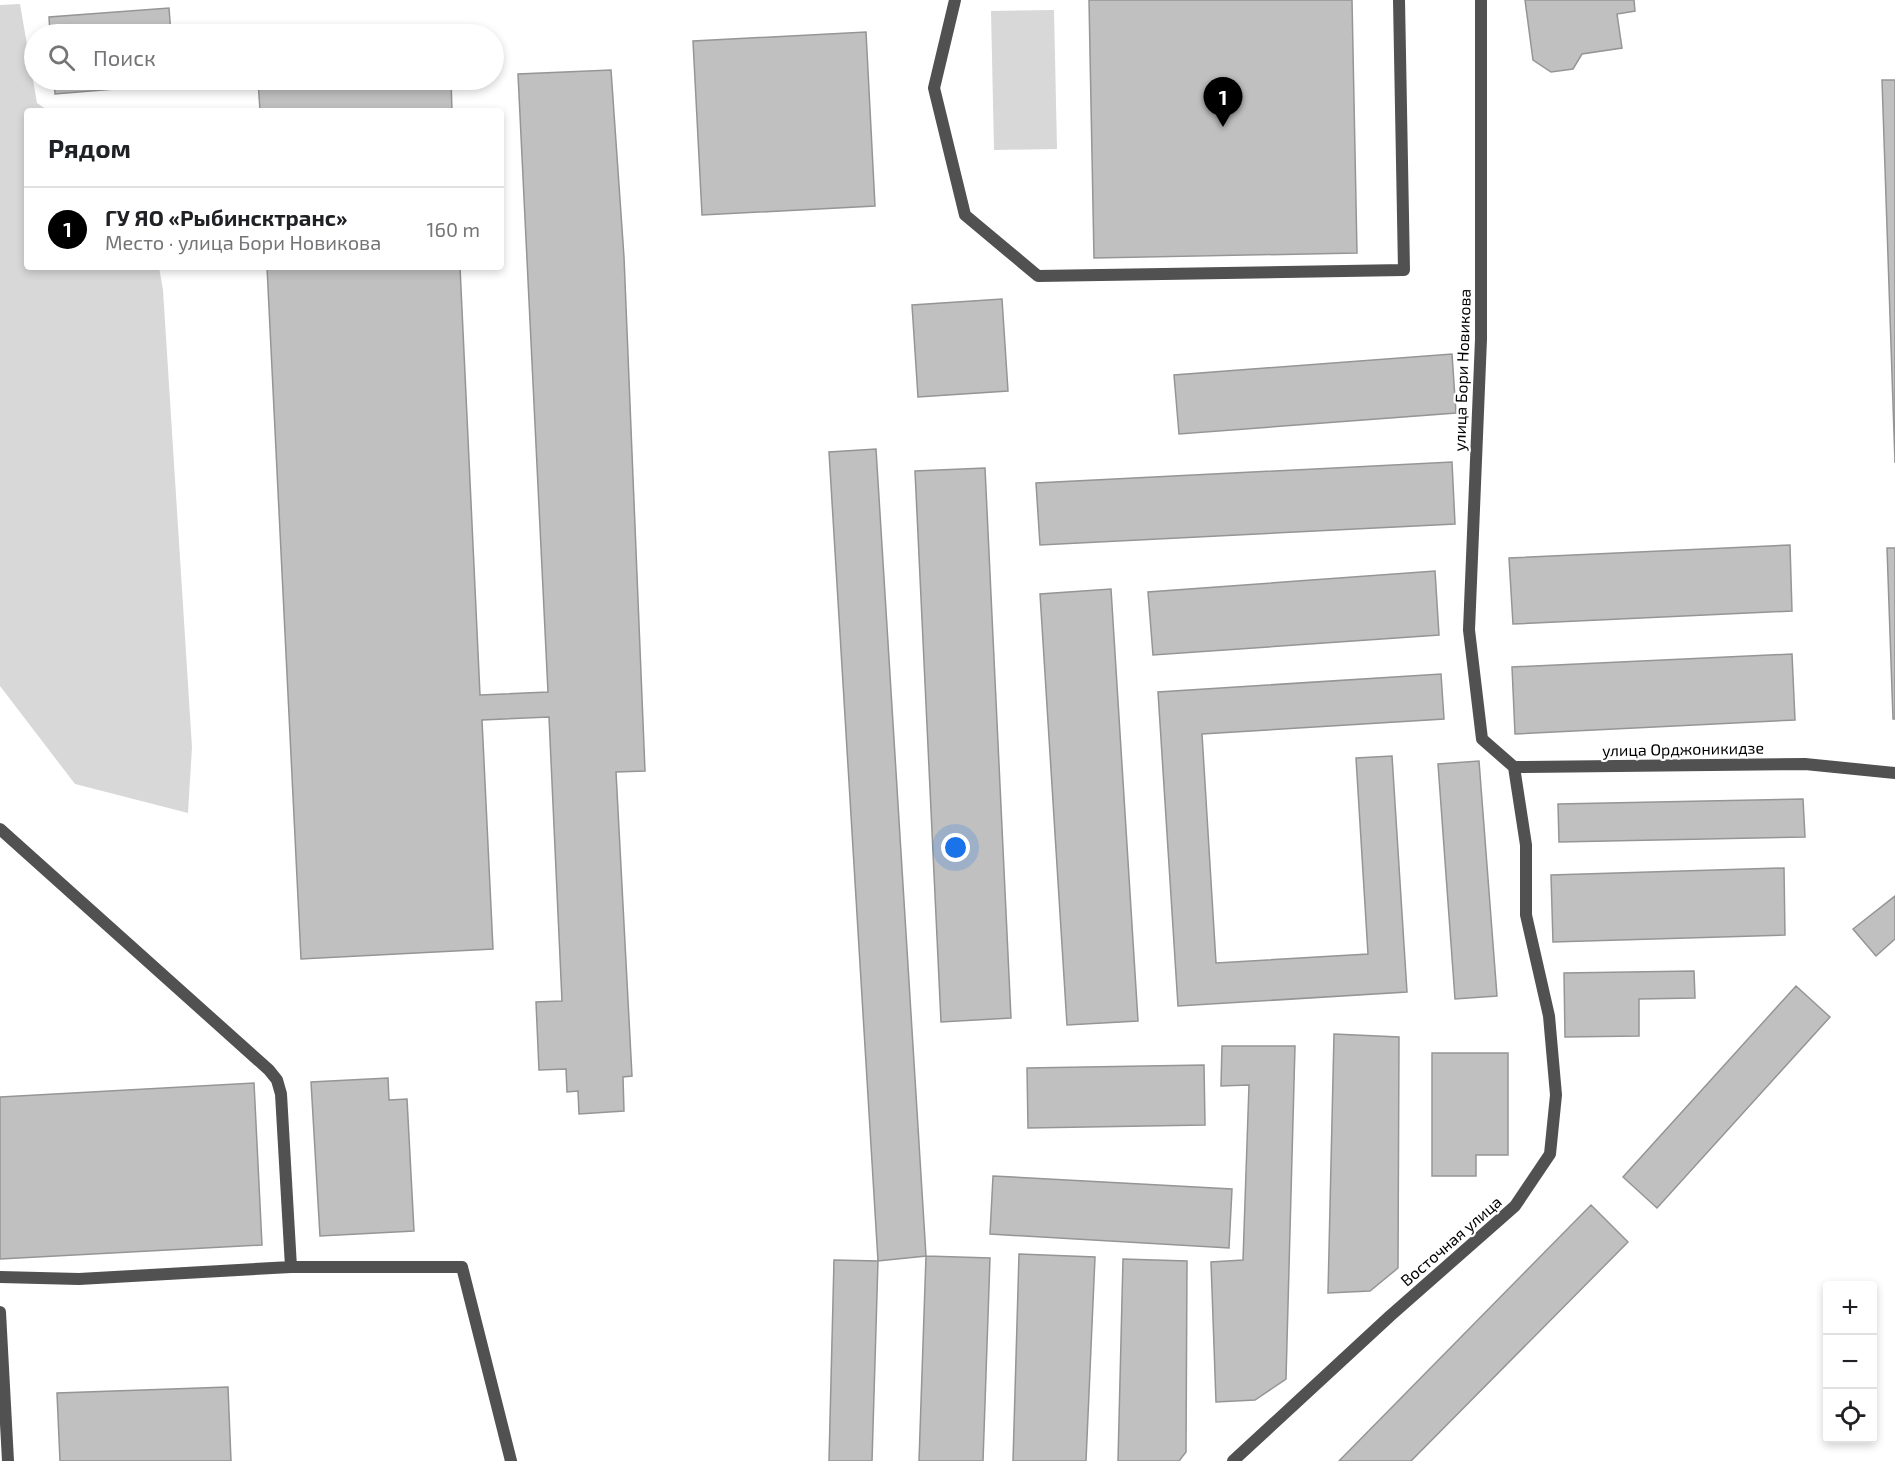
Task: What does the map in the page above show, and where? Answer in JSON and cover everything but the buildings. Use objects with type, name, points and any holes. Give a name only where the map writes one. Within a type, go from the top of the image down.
[{"type":"street","points":[[955,0],[934,88],[965,214],[1038,276],[1404,270],[1399,0]]},
{"type":"street","name":"улица Бори Новикова","points":[[1481,0],[1481,339],[1469,630],[1482,739],[1514,767]]},
{"type":"street","name":"улица Орджоникидзе","points":[[1514,767],[1805,764],[1895,773]]},
{"type":"street","name":"Восточная улица","points":[[1233,1461],[1390,1316],[1515,1206],[1550,1154],[1556,1095],[1549,1016],[1526,915],[1526,844],[1514,767]]},
{"type":"street","points":[[0,829],[269,1070],[277,1080],[281,1094],[291,1267]]},
{"type":"street","points":[[0,1277],[79,1279],[291,1267],[462,1267],[511,1461]]},
{"type":"street","points":[[0,1312],[8,1461]]},
{"type":"shaded area","points":[[20,4],[24,27],[24,90],[35,90],[37,103],[44,108],[24,108],[24,270],[160,270],[163,290],[192,747],[188,813],[75,784],[0,686],[0,5]]},
{"type":"shaded area","points":[[1054,10],[1057,149],[994,150],[991,11]]},
{"type":"place","name":"ГУ ЯО «Рыбинсктранс»","points":[[1223,127]]}]
